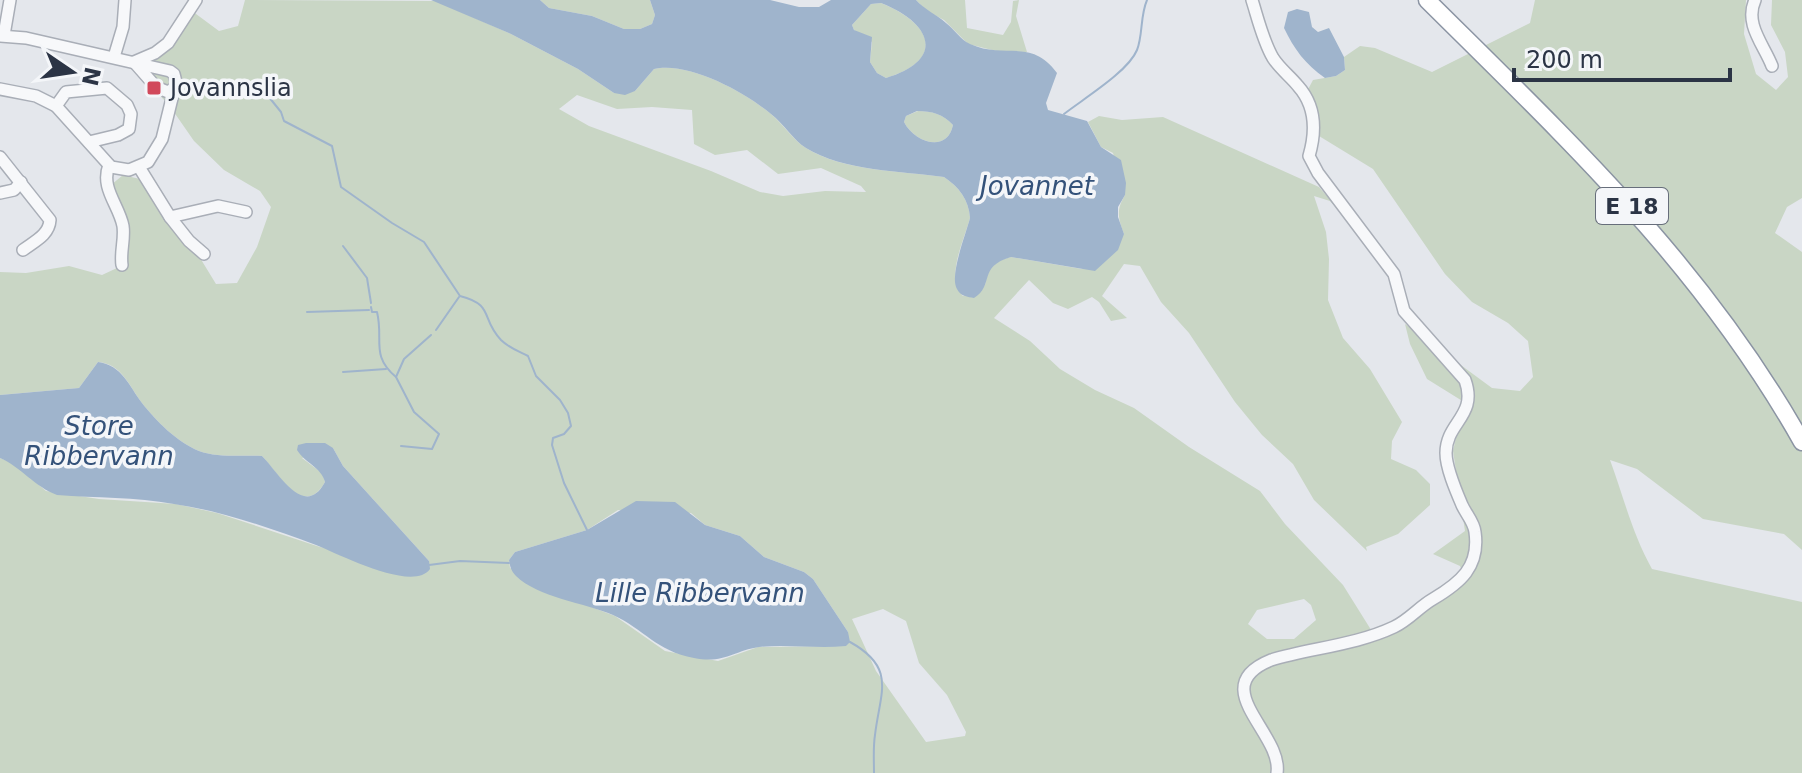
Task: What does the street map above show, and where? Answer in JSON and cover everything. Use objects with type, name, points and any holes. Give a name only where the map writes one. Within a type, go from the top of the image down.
[{"type":"highway","name":"E 18","points":[[1427,0],[1582,154],[1657,235],[1734,335],[1802,442]]},
{"type":"highway","name":"E 18","points":[[1442,0],[1586,143],[1665,228],[1737,320],[1802,420]]},
{"type":"street","points":[[0,89],[36,96],[56,106],[109,165],[129,170],[148,162],[162,139],[176,82],[174,74],[134,62],[2,36],[10,0]]},
{"type":"street","points":[[114,57],[123,27],[125,0]]},
{"type":"street","points":[[134,62],[168,43],[196,0]]},
{"type":"street","points":[[1252,0],[1271,53],[1278,66],[1301,89],[1312,114],[1315,133],[1309,156],[1318,173],[1394,274],[1404,311],[1465,380],[1469,403],[1446,451],[1459,497],[1475,530],[1476,551],[1469,570],[1459,583],[1430,600],[1405,621],[1362,639],[1271,660],[1247,674],[1244,696],[1275,752],[1277,773]]},
{"type":"street","points":[[1755,0],[1751,10],[1755,33],[1772,66]]},
{"type":"street","points":[[134,62],[160,91],[168,92],[174,88]]},
{"type":"street","points":[[56,106],[66,92],[107,88],[116,94],[131,114],[129,129],[89,142]]},
{"type":"street","points":[[1,161],[48,216],[50,224],[44,234],[23,250]]},
{"type":"street","points":[[109,165],[109,194],[123,223],[122,265]]},
{"type":"street","points":[[139,167],[170,217],[204,254]]},
{"type":"street","points":[[0,193],[14,190],[21,182]]},
{"type":"street","points":[[170,217],[218,206],[246,212]]},
{"type":"green space","points":[[245,0],[436,1],[511,34],[578,69],[614,93],[635,91],[654,69],[683,70],[716,80],[760,105],[801,145],[821,156],[854,166],[944,177],[949,181],[965,200],[970,218],[956,269],[958,288],[963,296],[985,285],[993,266],[1005,259],[1011,257],[1082,269],[1124,234],[1119,214],[1125,195],[1113,153],[1101,147],[1088,122],[1099,116],[1122,120],[1163,117],[1319,187],[1347,219],[1330,201],[1314,196],[1326,232],[1328,300],[1343,338],[1370,369],[1402,422],[1392,441],[1391,459],[1416,470],[1430,484],[1430,505],[1398,534],[1366,547],[1367,551],[1314,500],[1293,464],[1262,435],[1235,402],[1189,333],[1161,302],[1140,266],[1124,264],[1102,296],[1127,318],[1111,321],[1092,297],[1068,309],[1053,303],[1029,280],[994,318],[1030,341],[1060,369],[1134,408],[1260,491],[1285,524],[1343,585],[1373,633],[1401,624],[1464,576],[1460,566],[1433,554],[1465,531],[1453,451],[1464,402],[1427,379],[1410,344],[1405,324],[1492,388],[1520,391],[1533,377],[1528,341],[1508,323],[1472,302],[1445,274],[1373,169],[1319,136],[1304,97],[1313,80],[1336,76],[1345,70],[1344,57],[1360,46],[1375,48],[1432,72],[1530,23],[1535,0],[1746,0],[1744,34],[1756,74],[1776,90],[1788,77],[1785,52],[1771,25],[1772,0],[1802,0],[1802,198],[1787,207],[1775,233],[1802,252],[1802,550],[1784,534],[1703,519],[1637,469],[1610,460],[1634,529],[1652,569],[1802,602],[1802,773],[0,773],[0,458],[15,464],[46,491],[99,499],[176,504],[217,513],[320,547],[429,565],[429,561],[343,466],[333,448],[302,458],[322,473],[325,482],[317,493],[299,495],[262,456],[214,455],[183,442],[154,417],[119,371],[106,364],[98,362],[79,388],[0,395],[0,272],[26,273],[69,266],[102,275],[117,268],[121,227],[111,185],[123,175],[144,180],[164,218],[194,248],[216,284],[237,283],[257,247],[271,207],[260,191],[224,170],[194,141],[169,105],[139,74],[192,11],[219,31],[238,26]],"holes":[[[577,95],[617,109],[652,107],[692,110],[694,144],[715,155],[747,150],[778,174],[821,168],[861,186],[866,192],[825,191],[783,196],[760,192],[589,126],[559,109]],[[618,510],[691,513],[705,525],[740,536],[764,557],[804,572],[813,579],[848,632],[846,646],[758,647],[718,661],[665,651],[615,616],[578,602],[510,568],[509,560],[515,552],[587,530]],[[1304,599],[1311,605],[1316,620],[1294,639],[1267,639],[1248,624],[1257,610]],[[883,609],[906,621],[919,663],[947,695],[966,732],[965,736],[926,742],[876,671],[852,619]]]},
{"type":"green space","points":[[540,0],[650,0],[655,15],[652,24],[640,29],[624,29],[592,16],[549,8]]},
{"type":"green space","points":[[916,0],[965,0],[967,28],[1003,35],[1011,22],[1013,1],[1019,0],[1016,16],[1027,52],[996,51],[968,44],[944,20],[927,11]]},
{"type":"green space","points":[[881,3],[912,20],[926,41],[925,51],[918,61],[886,78],[877,73],[870,62],[872,42],[854,30],[852,25],[871,4]]},
{"type":"green space","points":[[918,111],[945,118],[953,125],[950,134],[937,142],[915,135],[904,122],[906,116]]},
{"type":"water","name":"Jovannet","points":[[431,0],[540,0],[549,8],[592,16],[624,29],[640,29],[652,24],[655,15],[650,0],[770,0],[799,7],[819,7],[831,0],[916,0],[970,44],[995,50],[1027,52],[1047,62],[1057,73],[1046,103],[1048,110],[1087,121],[1101,147],[1121,160],[1126,183],[1118,217],[1124,234],[1118,250],[1095,271],[1011,257],[994,266],[980,293],[974,298],[967,297],[957,289],[955,275],[970,218],[968,205],[962,194],[944,177],[855,166],[821,156],[801,145],[760,105],[732,88],[699,74],[668,68],[654,69],[635,91],[625,95],[614,93],[578,69],[511,34]],"holes":[[[881,3],[911,20],[925,40],[925,51],[918,61],[886,78],[877,73],[870,62],[872,37],[854,30],[852,25],[871,4]],[[917,111],[945,118],[953,125],[950,134],[937,142],[915,135],[904,122],[906,116]]]},
{"type":"water","points":[[1297,9],[1309,12],[1312,27],[1318,32],[1329,28],[1344,57],[1345,70],[1325,78],[1301,56],[1284,28],[1288,12]]},
{"type":"water","name":"Store Ribbervann","points":[[98,362],[119,372],[154,417],[183,442],[214,455],[262,456],[283,481],[300,495],[317,493],[325,482],[320,472],[297,450],[298,445],[325,443],[333,448],[343,466],[429,561],[430,569],[421,575],[408,577],[393,574],[264,526],[192,507],[145,500],[57,495],[0,458],[0,395],[79,388]]},
{"type":"water","name":"Lille Ribbervann","points":[[636,501],[675,502],[705,525],[740,536],[764,557],[804,572],[813,579],[848,632],[850,642],[846,646],[835,647],[759,647],[721,658],[694,658],[660,645],[613,615],[536,589],[513,572],[509,560],[515,552],[587,530]]},
{"type":"waterway","points":[[1064,114],[1115,76],[1132,58],[1139,44],[1147,0]]},
{"type":"waterway","points":[[260,86],[281,112],[284,121],[332,146],[341,187],[424,242],[460,296],[483,308],[501,340],[528,356],[536,376],[560,400],[568,413],[571,426],[564,434],[553,438],[552,445],[564,483],[587,530]]},
{"type":"waterway","points":[[343,246],[367,278],[371,303]]},
{"type":"waterway","points":[[436,330],[459,297]]},
{"type":"waterway","points":[[371,307],[372,312],[377,312],[379,322],[380,354],[396,377]]},
{"type":"waterway","points":[[307,312],[369,310]]},
{"type":"waterway","points":[[401,446],[432,449],[439,434],[414,412],[396,377],[404,359],[431,335]]},
{"type":"waterway","points":[[343,372],[386,369]]},
{"type":"waterway","points":[[429,565],[460,561],[509,563]]},
{"type":"waterway","points":[[850,642],[874,661],[882,682],[874,740],[874,773]]},
{"type":"place","name":"Jovannslia","points":[[154,88]]}]
